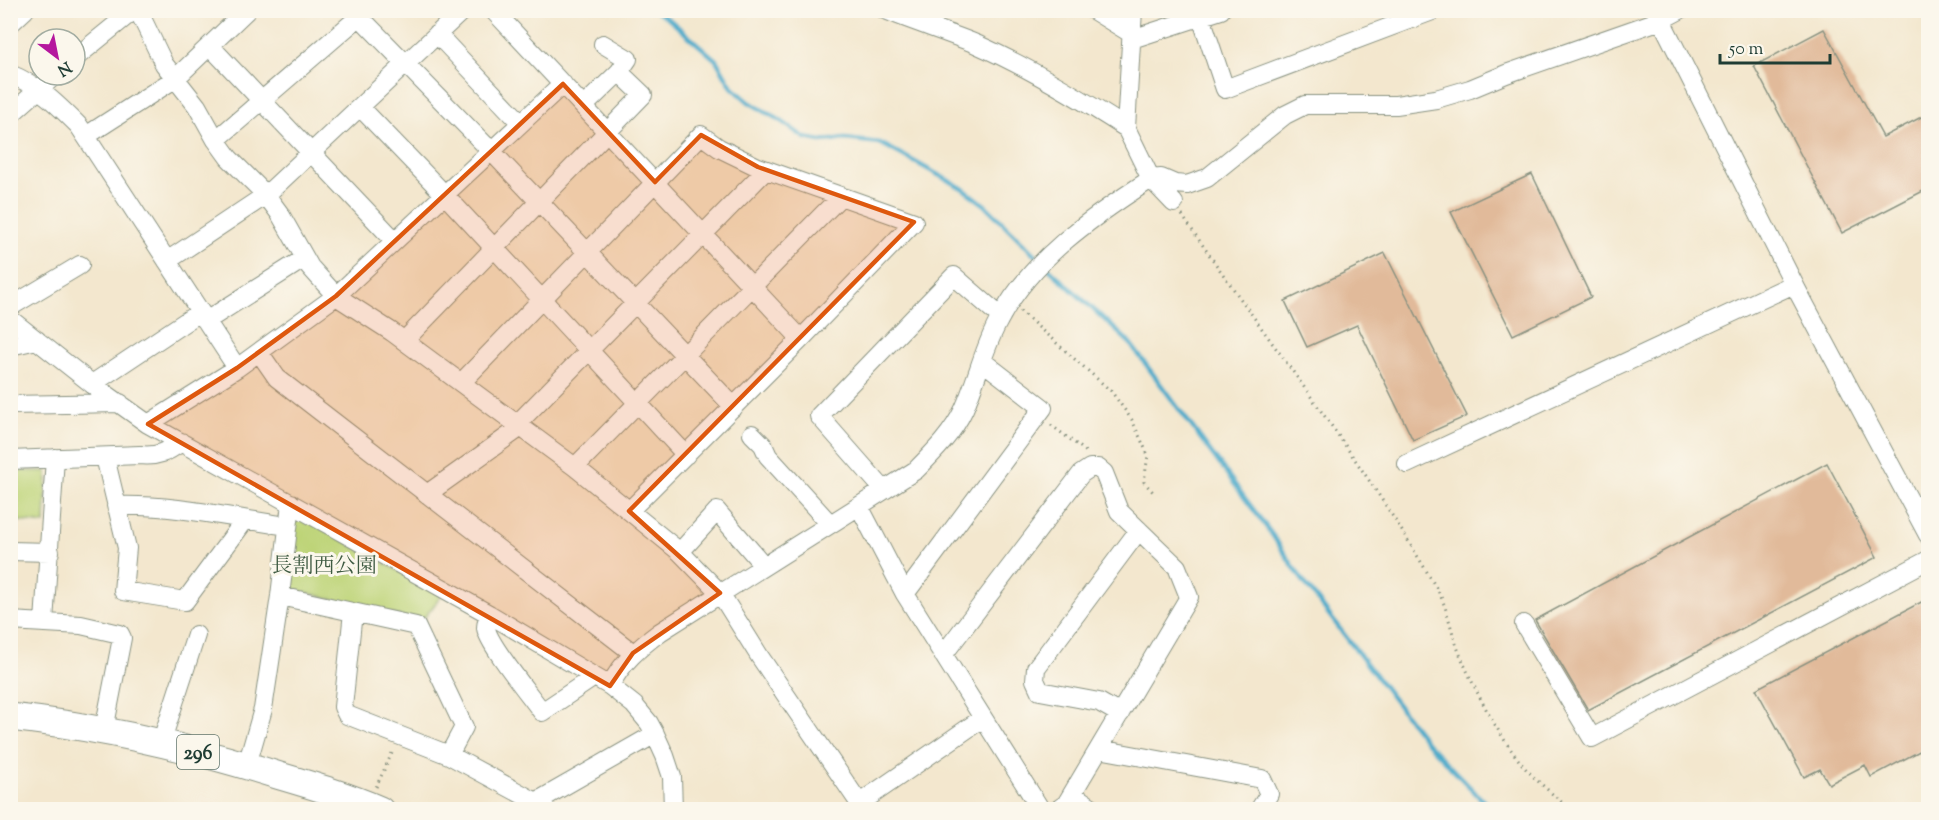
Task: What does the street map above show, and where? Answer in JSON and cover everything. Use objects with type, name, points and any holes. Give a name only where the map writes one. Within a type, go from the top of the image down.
[{"type":"highway","name":"296","points":[[10,717],[104,730],[161,742],[247,765],[354,798],[378,798]]},
{"type":"street","points":[[10,24],[26,10]]},
{"type":"street","points":[[87,49],[136,10],[164,64],[197,106],[216,140],[229,158],[266,195],[280,214],[310,267],[336,296],[404,341],[575,467],[680,552],[720,593],[760,657],[862,806],[984,718]]},
{"type":"street","points":[[86,136],[176,78],[247,10]]},
{"type":"street","points":[[167,261],[266,195],[463,10]]},
{"type":"street","points":[[494,10],[801,339]]},
{"type":"street","points":[[885,10],[976,44],[1083,100],[1126,128]]},
{"type":"street","points":[[1093,10],[1132,36],[1221,10]]},
{"type":"street","points":[[1133,10],[1126,128],[1151,179],[1174,203]]},
{"type":"street","points":[[1200,17],[1225,89],[1407,16],[1435,10]]},
{"type":"street","points":[[489,614],[486,626],[488,633],[511,671],[542,712],[614,678],[633,653],[660,632],[916,470],[942,444],[963,411],[1005,310],[1029,276],[1054,250],[1151,179],[1161,178],[1175,184],[1187,185],[1207,178],[1284,115],[1305,105],[1396,105],[1436,99],[1470,89],[1659,15],[1680,10]]},
{"type":"street","points":[[216,140],[360,13],[405,64],[734,406]]},
{"type":"street","points":[[1659,15],[1794,284],[1929,535]]},
{"type":"street","points":[[437,34],[521,123]]},
{"type":"street","points":[[584,106],[619,72],[628,59],[603,44]]},
{"type":"street","points":[[210,46],[395,241]]},
{"type":"street","points":[[404,341],[643,95],[619,72]]},
{"type":"street","points":[[10,74],[24,80],[53,99],[79,126],[237,368]]},
{"type":"street","points":[[148,424],[237,368],[336,296],[563,84]]},
{"type":"street","points":[[10,115],[40,87]]},
{"type":"street","points":[[360,107],[445,195],[686,455]]},
{"type":"street","points":[[461,383],[701,135],[719,148],[766,170],[914,222],[629,511]]},
{"type":"street","points":[[427,494],[519,426],[766,170]]},
{"type":"street","points":[[575,467],[841,196]]},
{"type":"street","points":[[92,384],[203,316],[305,258]]},
{"type":"street","points":[[10,307],[80,265]]},
{"type":"street","points":[[884,490],[819,416],[954,276],[1005,310]]},
{"type":"street","points":[[1407,464],[1794,284]]},
{"type":"street","points":[[10,319],[92,384],[148,424],[489,614],[602,682],[634,705],[655,734],[665,756],[672,777],[673,810]]},
{"type":"street","points":[[10,346],[37,340]]},
{"type":"street","points":[[259,352],[277,378],[633,653]]},
{"type":"street","points":[[905,594],[1043,408],[982,361]]},
{"type":"street","points":[[10,405],[120,403]]},
{"type":"street","points":[[752,434],[763,445],[768,456],[830,524]]},
{"type":"street","points":[[10,460],[159,455],[181,442]]},
{"type":"street","points":[[105,457],[128,555],[123,591],[185,601],[245,519]]},
{"type":"street","points":[[44,622],[55,458]]},
{"type":"street","points":[[943,655],[1081,474],[1090,468],[1098,468],[1104,473],[1119,512],[1177,567],[1189,597],[1066,804],[1057,810]]},
{"type":"street","points":[[247,765],[263,709],[291,502]]},
{"type":"street","points":[[116,506],[173,507],[288,526]]},
{"type":"street","points":[[859,506],[905,594],[1041,810]]},
{"type":"street","points":[[680,552],[717,511],[764,566]]},
{"type":"street","points":[[1120,714],[1099,702],[1040,691],[1035,680],[1036,668],[1139,531]]},
{"type":"street","points":[[10,551],[50,552]]},
{"type":"street","points":[[1524,624],[1592,738],[1929,560]]},
{"type":"street","points":[[280,596],[416,626],[464,727],[449,755]]},
{"type":"street","points":[[353,612],[343,707],[347,715],[449,755],[542,806],[655,734]]},
{"type":"street","points":[[10,621],[81,626],[120,634],[122,638],[104,730]]},
{"type":"street","points":[[161,742],[196,635]]},
{"type":"street","points":[[1099,748],[1262,779],[1269,794],[1259,810]]},
{"type":"street","points":[[1072,794],[1096,810]]},
{"type":"path","points":[[1174,203],[1349,452],[1440,594],[1459,652],[1487,711],[1521,763],[1570,810]]},
{"type":"path","points":[[1005,310],[1084,365],[1111,391],[1132,420],[1148,455],[1144,482],[1154,492]]},
{"type":"path","points":[[1037,415],[1088,452],[1090,468]]},
{"type":"path","points":[[378,798],[401,736]]},
{"type":"highlighted area","points":[[563,84],[655,182],[701,135],[758,167],[914,222],[629,511],[720,593],[633,653],[610,686],[148,424],[237,368],[336,296]]},
{"type":"green space","points":[[11,471],[47,471],[45,524],[11,520]]},
{"type":"green space","name":"長割西公園","points":[[295,513],[442,595],[421,622],[292,589]]},
{"type":"building","points":[[1824,29],[1883,137],[1929,113],[1929,188],[1842,233],[1754,66]]},
{"type":"building","points":[[1532,174],[1591,297],[1513,335],[1451,212]]},
{"type":"building","points":[[1385,253],[1467,416],[1413,440],[1357,325],[1307,347],[1285,301]]},
{"type":"building","points":[[1827,463],[1877,557],[1588,710],[1535,620]]},
{"type":"building","points":[[1929,598],[1929,746],[1871,777],[1865,765],[1829,784],[1820,769],[1804,777],[1756,689]]},
{"type":"waterway","points":[[655,10],[716,60],[732,87],[749,102],[805,138],[821,141],[845,139],[880,143],[904,156],[962,188],[985,205],[1040,260]]},
{"type":"waterway","points":[[1046,266],[1130,343],[1273,536],[1301,578],[1427,743],[1492,810]]}]
